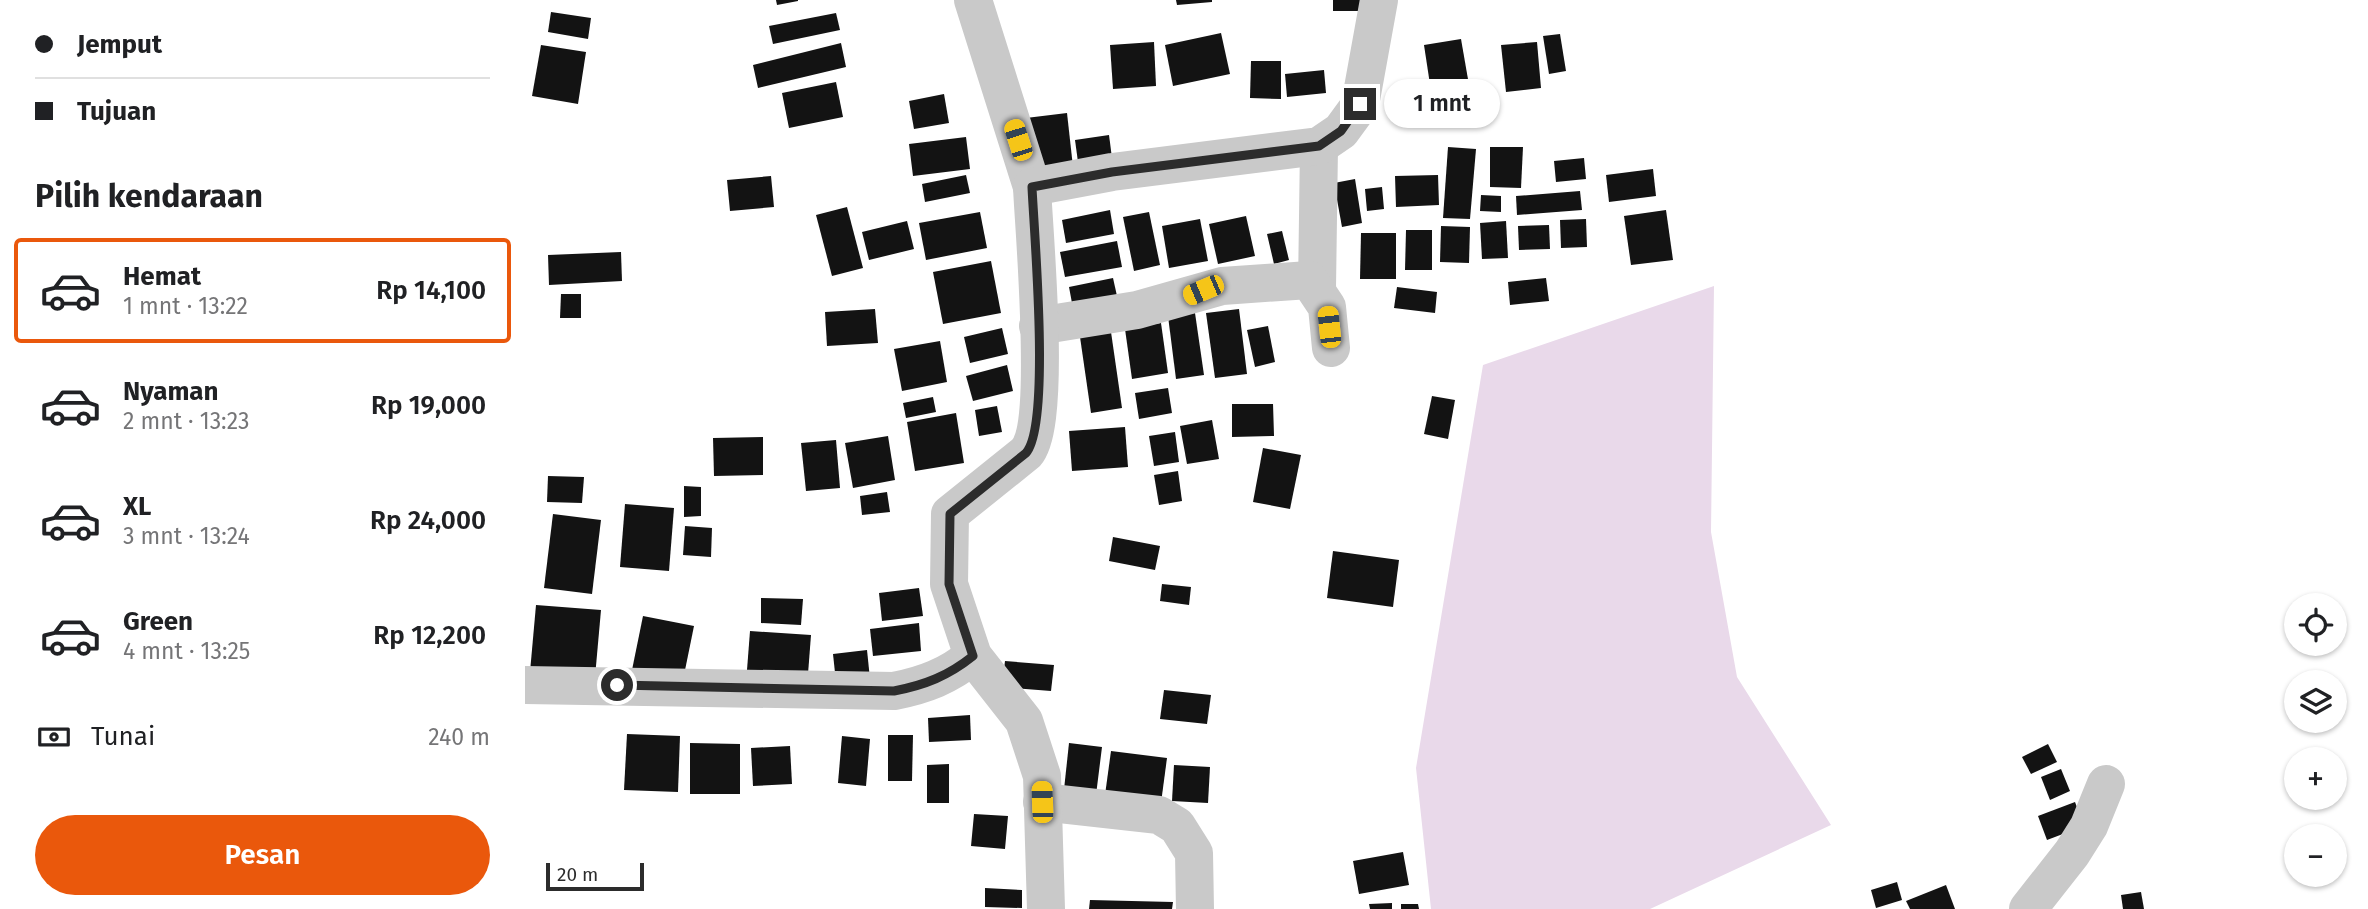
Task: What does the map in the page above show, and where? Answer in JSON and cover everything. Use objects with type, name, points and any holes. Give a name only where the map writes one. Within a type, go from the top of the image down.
[{"type":"street","points":[[973,0],[1032,187],[1039,394],[1031,448],[955,508],[948,523],[949,584],[973,656],[1024,721],[1042,776],[1045,909]]},
{"type":"street","points":[[1032,187],[1112,172],[1319,146],[1341,131],[1360,104],[1379,0]]},
{"type":"street","points":[[1317,288],[1319,146]]},
{"type":"street","points":[[1038,326],[1137,310],[1222,286],[1309,280],[1317,288],[1327,307],[1331,348]]},
{"type":"street","points":[[525,685],[894,691],[920,686],[951,674],[973,656]]},
{"type":"street","points":[[2028,909],[2078,844],[2089,826],[2106,784]]},
{"type":"street","points":[[1042,802],[1159,815],[1177,827],[1194,853],[1195,909]]},
{"type":"shaded area","points":[[1714,286],[1711,532],[1737,677],[1831,825],[1650,909],[1431,909],[1416,768],[1483,365]]},
{"type":"building","points":[[776,0],[798,0],[798,1],[777,5]]},
{"type":"building","points":[[1176,0],[1212,0],[1212,2],[1177,5]]},
{"type":"building","points":[[1333,0],[1374,0],[1374,11],[1333,11]]},
{"type":"building","points":[[551,12],[591,18],[588,39],[548,32]]},
{"type":"building","points":[[836,13],[840,30],[773,44],[769,26]]},
{"type":"building","points":[[1221,33],[1230,74],[1173,86],[1165,45]]},
{"type":"building","points":[[1560,34],[1566,71],[1549,74],[1543,36]]},
{"type":"building","points":[[1461,39],[1469,85],[1431,91],[1424,45]]},
{"type":"building","points":[[1154,42],[1156,86],[1113,89],[1110,45]]},
{"type":"building","points":[[1537,42],[1541,88],[1506,92],[1501,45]]},
{"type":"building","points":[[841,43],[846,67],[758,88],[753,65]]},
{"type":"building","points":[[541,45],[586,52],[578,104],[532,96]]},
{"type":"building","points":[[1251,61],[1281,61],[1281,99],[1250,98]]},
{"type":"building","points":[[1324,70],[1326,93],[1287,97],[1285,74]]},
{"type":"building","points":[[836,82],[843,117],[789,128],[782,93]]},
{"type":"building","points":[[1484,90],[1487,110],[1445,117],[1441,98]]},
{"type":"building","points":[[944,94],[949,123],[914,129],[909,101]]},
{"type":"building","points":[[1067,113],[1073,167],[1032,171],[1026,118]]},
{"type":"building","points":[[1109,135],[1112,158],[1078,162],[1075,140]]},
{"type":"building","points":[[966,137],[970,169],[913,176],[909,144]]},
{"type":"building","points":[[1448,147],[1476,149],[1470,219],[1443,218]]},
{"type":"building","points":[[1490,147],[1523,147],[1521,188],[1490,187]]},
{"type":"building","points":[[1584,158],[1586,179],[1556,182],[1554,161]]},
{"type":"building","points":[[1653,169],[1656,196],[1609,202],[1606,175]]},
{"type":"building","points":[[966,175],[970,193],[925,202],[922,184]]},
{"type":"building","points":[[1438,175],[1439,205],[1396,207],[1395,176]]},
{"type":"building","points":[[771,176],[774,207],[730,211],[727,180]]},
{"type":"building","points":[[1355,179],[1362,223],[1342,227],[1334,183]]},
{"type":"building","points":[[1382,187],[1384,209],[1367,211],[1365,189]]},
{"type":"building","points":[[1580,191],[1582,210],[1517,215],[1516,196]]},
{"type":"building","points":[[1481,195],[1501,196],[1501,212],[1480,211]]},
{"type":"building","points":[[847,207],[863,268],[832,276],[816,215]]},
{"type":"building","points":[[1110,210],[1114,234],[1066,243],[1062,220]]},
{"type":"building","points":[[1666,210],[1673,260],[1631,265],[1624,216]]},
{"type":"building","points":[[980,212],[987,248],[926,260],[919,223]]},
{"type":"building","points":[[1149,212],[1160,265],[1134,271],[1123,217]]},
{"type":"building","points":[[1246,216],[1255,256],[1218,264],[1209,224]]},
{"type":"building","points":[[1200,219],[1208,261],[1169,268],[1162,226]]},
{"type":"building","points":[[1586,219],[1587,247],[1561,248],[1560,220]]},
{"type":"building","points":[[907,221],[914,249],[869,260],[862,232]]},
{"type":"building","points":[[1506,221],[1508,258],[1482,259],[1480,223]]},
{"type":"building","points":[[1549,225],[1550,249],[1519,250],[1518,226]]},
{"type":"building","points":[[1441,226],[1470,227],[1469,263],[1440,262]]},
{"type":"building","points":[[1406,230],[1432,230],[1432,270],[1405,270]]},
{"type":"building","points":[[1282,231],[1289,260],[1274,264],[1267,234]]},
{"type":"building","points":[[1361,233],[1396,233],[1396,279],[1360,279]]},
{"type":"building","points":[[1117,241],[1122,267],[1065,277],[1060,252]]},
{"type":"building","points":[[621,252],[622,281],[549,285],[548,255]]},
{"type":"building","points":[[991,261],[1001,313],[943,324],[933,272]]},
{"type":"building","points":[[1113,278],[1119,305],[1074,314],[1069,287]]},
{"type":"building","points":[[1546,278],[1549,301],[1510,305],[1508,282]]},
{"type":"building","points":[[1397,287],[1437,292],[1435,313],[1394,308]]},
{"type":"building","points":[[561,294],[581,294],[581,318],[560,318]]},
{"type":"building","points":[[875,309],[878,343],[827,346],[825,312]]},
{"type":"building","points":[[1239,309],[1247,374],[1215,378],[1206,313]]},
{"type":"building","points":[[1195,313],[1204,375],[1176,379],[1168,316]]},
{"type":"building","points":[[1161,323],[1168,373],[1132,379],[1125,329]]},
{"type":"building","points":[[1268,326],[1275,362],[1255,367],[1247,330]]},
{"type":"building","points":[[1002,328],[1008,354],[970,363],[964,337]]},
{"type":"building","points":[[1111,332],[1122,408],[1091,413],[1080,337]]},
{"type":"building","points":[[940,341],[947,382],[902,391],[894,349]]},
{"type":"building","points":[[1007,365],[1013,391],[973,401],[966,376]]},
{"type":"building","points":[[1168,388],[1172,413],[1139,419],[1135,393]]},
{"type":"building","points":[[1432,396],[1455,400],[1448,439],[1424,434]]},
{"type":"building","points":[[933,397],[936,412],[906,418],[903,403]]},
{"type":"building","points":[[1232,404],[1273,404],[1274,436],[1232,437]]},
{"type":"building","points":[[997,406],[1002,432],[979,436],[975,410]]},
{"type":"building","points":[[956,413],[964,463],[915,471],[907,422]]},
{"type":"building","points":[[1212,420],[1219,459],[1187,464],[1180,426]]},
{"type":"building","points":[[1125,427],[1128,467],[1072,471],[1069,431]]},
{"type":"building","points":[[1175,432],[1179,462],[1154,466],[1149,436]]},
{"type":"building","points":[[888,436],[895,480],[853,488],[845,443]]},
{"type":"building","points":[[763,437],[763,475],[714,476],[713,438]]},
{"type":"building","points":[[836,440],[840,488],[806,491],[801,443]]},
{"type":"building","points":[[1263,448],[1301,455],[1290,509],[1253,502]]},
{"type":"building","points":[[1178,471],[1182,501],[1159,505],[1154,475]]},
{"type":"building","points":[[548,476],[584,477],[582,503],[547,502]]},
{"type":"building","points":[[684,486],[701,487],[701,516],[684,517]]},
{"type":"building","points":[[887,492],[890,512],[862,515],[860,496]]},
{"type":"building","points":[[625,504],[674,508],[669,571],[620,567]]},
{"type":"building","points":[[553,514],[601,520],[592,594],[544,588]]},
{"type":"building","points":[[685,526],[712,528],[711,557],[683,555]]},
{"type":"building","points":[[1113,537],[1160,546],[1155,570],[1109,561]]},
{"type":"building","points":[[1333,551],[1399,560],[1393,607],[1327,598]]},
{"type":"building","points":[[1162,584],[1191,587],[1189,605],[1160,601]]},
{"type":"building","points":[[919,588],[923,616],[882,621],[879,593]]},
{"type":"building","points":[[761,598],[803,599],[801,625],[761,623]]},
{"type":"building","points":[[536,605],[601,610],[595,677],[530,672]]},
{"type":"building","points":[[643,616],[694,626],[683,680],[632,670]]},
{"type":"building","points":[[919,623],[921,651],[873,656],[870,629]]},
{"type":"building","points":[[750,631],[811,635],[807,687],[746,683]]},
{"type":"building","points":[[867,650],[870,679],[836,682],[833,654]]},
{"type":"building","points":[[1005,661],[1054,665],[1051,691],[1002,687]]},
{"type":"building","points":[[1164,690],[1211,695],[1207,724],[1160,719]]},
{"type":"building","points":[[970,715],[971,740],[929,742],[928,718]]},
{"type":"building","points":[[627,734],[680,736],[678,792],[624,790]]},
{"type":"building","points":[[888,735],[913,735],[912,781],[888,781]]},
{"type":"building","points":[[842,736],[870,739],[866,786],[838,783]]},
{"type":"building","points":[[690,743],[740,744],[740,794],[690,794]]},
{"type":"building","points":[[1069,743],[1102,747],[1095,803],[1063,799]]},
{"type":"building","points":[[2048,744],[2057,762],[2031,774],[2022,757]]},
{"type":"building","points":[[790,746],[792,784],[753,786],[751,748]]},
{"type":"building","points":[[1111,751],[1167,758],[1161,803],[1105,795]]},
{"type":"building","points":[[949,764],[949,803],[927,803],[927,765]]},
{"type":"building","points":[[1174,765],[1210,767],[1208,803],[1172,801]]},
{"type":"building","points":[[2061,769],[2070,791],[2050,800],[2041,777]]},
{"type":"building","points":[[2075,802],[2084,826],[2047,840],[2038,816]]},
{"type":"building","points":[[974,814],[1008,816],[1005,849],[971,846]]},
{"type":"building","points":[[1403,852],[1409,885],[1359,894],[1353,861]]},
{"type":"building","points":[[1897,882],[1902,900],[1876,908],[1871,890]]},
{"type":"building","points":[[1946,885],[1955,909],[1910,909],[1906,901]]},
{"type":"building","points":[[985,888],[1022,890],[1022,908],[985,907]]},
{"type":"building","points":[[2141,892],[2144,909],[2123,909],[2121,895]]},
{"type":"building","points":[[1090,900],[1173,902],[1172,909],[1089,909]]},
{"type":"building","points":[[1392,903],[1392,909],[1370,909],[1369,904]]},
{"type":"building","points":[[1401,904],[1418,904],[1419,909],[1401,909]]},
{"type":"route","points":[[617,685],[894,691],[920,686],[951,674],[973,656],[949,584],[950,514],[1026,453],[1033,442],[1039,394],[1032,187],[1112,172],[1319,146],[1341,131],[1360,104]]}]
